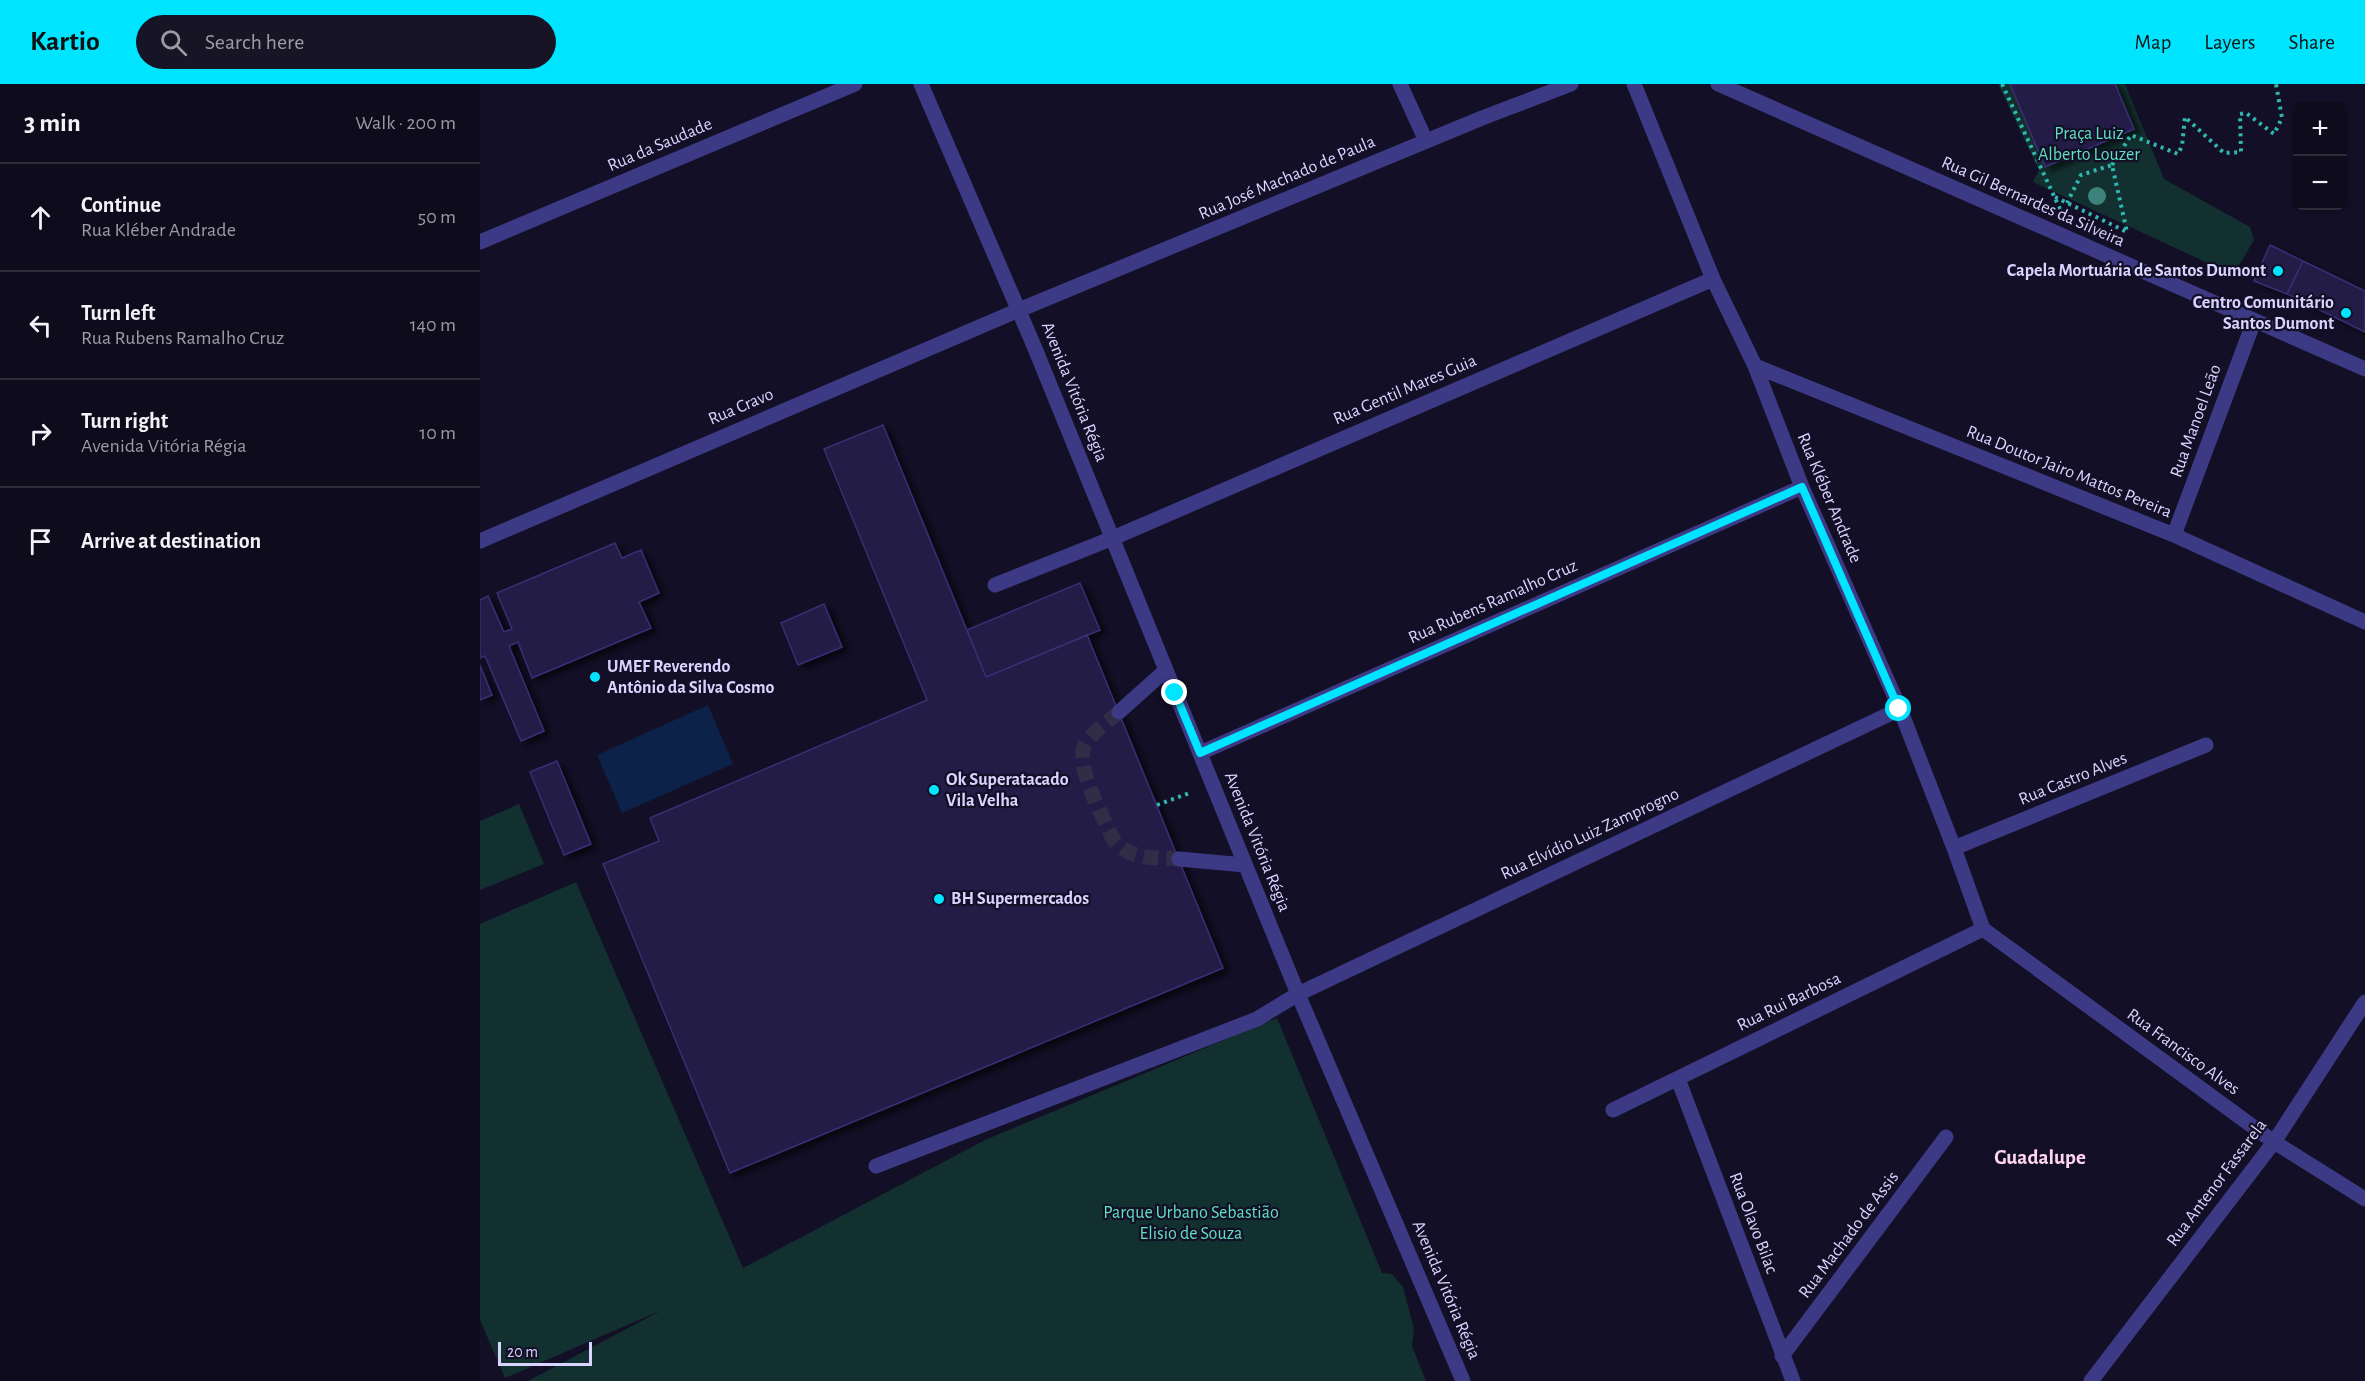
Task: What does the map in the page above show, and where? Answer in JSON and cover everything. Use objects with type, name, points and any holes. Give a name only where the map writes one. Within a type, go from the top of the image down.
[{"type":"street","name":"Rua da Saudade","points":[[480,242],[855,84]]},
{"type":"street","name":"Avenida Vitória Régia","points":[[921,84],[1019,310],[1298,994],[1463,1381]]},
{"type":"street","points":[[1400,84],[1426,141]]},
{"type":"street","name":"Rua José Machado de Paula","points":[[1019,310],[1426,141],[1571,84]]},
{"type":"street","name":"Rua Kléber Andrade","points":[[1634,84],[1713,279],[1755,366],[1802,487],[1899,709],[1954,848],[1983,929]]},
{"type":"street","name":"Rua Gil Bernardes da Silveira","points":[[1718,84],[2365,369]]},
{"type":"street","name":"Rua Gentil Mares Guia","points":[[995,585],[1113,538],[1713,279]]},
{"type":"street","name":"Rua Cravo","points":[[480,541],[1019,310]]},
{"type":"street","name":"Rua Manoel Leão","points":[[2174,535],[2254,321]]},
{"type":"street","name":"Rua Doutor Jairo Mattos Pereira","points":[[1755,366],[2174,535],[2365,622]]},
{"type":"street","name":"Rua Rubens Ramalho Cruz","points":[[1200,753],[1802,487]]},
{"type":"street","points":[[1119,712],[1166,670]]},
{"type":"street","name":"Rua Elvídio Luiz Zamprogno","points":[[876,1166],[1257,1019],[1298,994],[1899,709]]},
{"type":"street","name":"Rua Castro Alves","points":[[1954,848],[2206,746]]},
{"type":"street","points":[[1179,860],[1245,865]]},
{"type":"street","name":"Rua Rui Barbosa","points":[[1613,1110],[1983,929]]},
{"type":"street","name":"Rua Francisco Alves","points":[[1983,929],[2274,1142],[2365,1199]]},
{"type":"street","name":"Rua Antenor Fassarela","points":[[2091,1381],[2274,1142],[2365,1002]]},
{"type":"street","name":"Rua Olavo Bilac","points":[[1678,1079],[1792,1381]]},
{"type":"street","name":"Rua Machado de Assis","points":[[1782,1356],[1946,1137]]},
{"type":"path","points":[[2002,84],[2075,241]]},
{"type":"path","points":[[2067,203],[2081,175],[2112,165],[2131,135],[2178,154],[2182,146],[2185,117],[2224,153],[2241,152],[2240,114],[2246,113],[2274,134],[2282,118],[2276,84]]},
{"type":"path","points":[[2055,198],[2127,232],[2112,165]]},
{"type":"path","points":[[1157,805],[1212,784]]},
{"type":"green space","name":"Praça Luiz Alberto Louzer","points":[[1998,84],[2125,84],[2164,179],[2250,227],[2254,240],[2240,264],[2225,271],[2033,182],[2039,170]]},
{"type":"green space","points":[[519,804],[544,864],[480,890],[480,821]]},
{"type":"green space","name":"Parque Urbano Sebastião Elisio de Souza","points":[[576,882],[743,1268],[985,1140],[1277,1018],[1382,1273],[1392,1274],[1403,1287],[1414,1329],[1412,1346],[1426,1381],[528,1381],[662,1310],[505,1378],[480,1320],[480,924]]},
{"type":"water","points":[[708,705],[733,764],[622,813],[597,755]]},
{"type":"building","points":[[2010,84],[2115,84],[2134,129],[2045,167]]},
{"type":"building","name":"Capela Mortuária de Santos Dumont","points":[[2270,245],[2303,261],[2287,294],[2254,281]]},
{"type":"building","name":"Centro Comunitário Santos Dumont","points":[[2303,261],[2365,291],[2365,332],[2287,294]]},
{"type":"building","name":"Ok Superatacado Vila Velha","points":[[883,425],[986,677],[1087,635],[1223,968],[730,1173],[603,864],[659,841],[650,818],[927,700],[824,449]]},
{"type":"building","points":[[615,543],[622,558],[641,550],[659,593],[639,602],[651,628],[532,678],[518,642],[509,646],[544,731],[521,741],[485,656],[480,658],[480,600],[488,596],[504,632],[512,629],[497,593]]},
{"type":"building","points":[[1080,583],[1100,630],[986,677],[967,630]]},
{"type":"building","points":[[824,604],[842,647],[798,665],[781,623]]},
{"type":"building","points":[[480,665],[492,695],[480,700]]},
{"type":"building","points":[[557,761],[591,844],[564,855],[530,772]]},
{"type":"tunnel","points":[[1119,712],[1096,731],[1085,745],[1083,766],[1092,792],[1113,839],[1120,846],[1127,851],[1151,858],[1179,859]]},
{"type":"place","name":"Capela Mortuária de Santos Dumont","points":[[2278,271]]},
{"type":"place","name":"Centro Comunitário Santos Dumont","points":[[2346,313]]},
{"type":"place","name":"UMEF Reverendo Antônio da Silva Cosmo","points":[[595,677]]},
{"type":"place","name":"Ok Superatacado Vila Velha","points":[[934,790]]},
{"type":"place","name":"BH Supermercados","points":[[939,899]]},
{"type":"district","name":"Guadalupe","points":[[2040,1157]]},
{"type":"route","points":[[1175,693],[1200,753],[1802,487],[1899,709]]}]
